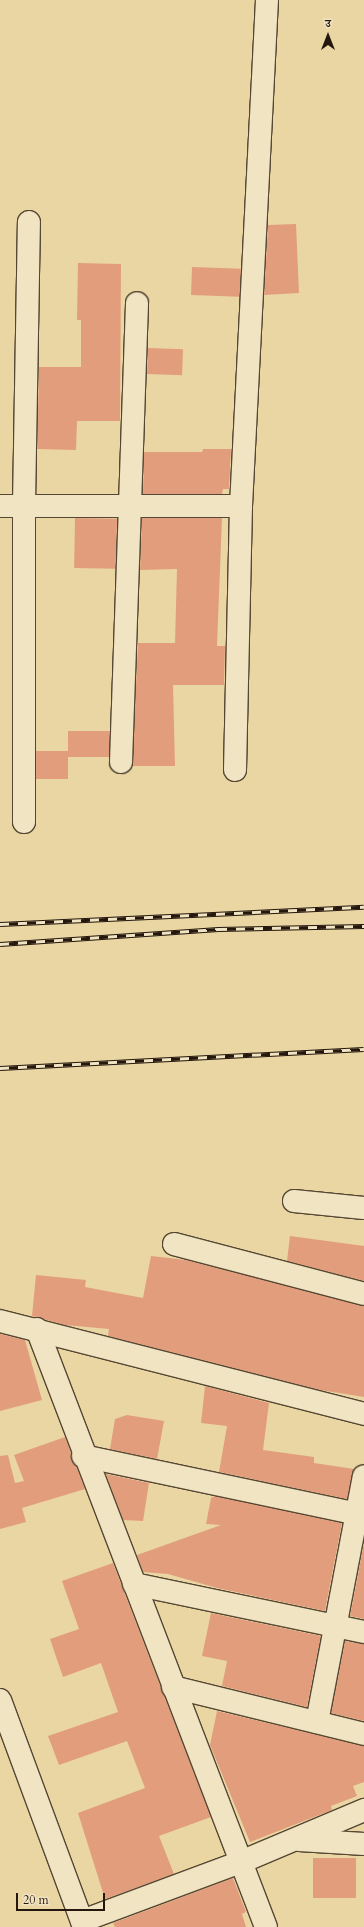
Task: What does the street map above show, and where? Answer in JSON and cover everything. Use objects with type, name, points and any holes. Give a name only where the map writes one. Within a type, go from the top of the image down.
[{"type":"street","points":[[236,770],[241,506],[267,0]]},
{"type":"street","points":[[24,822],[24,504],[30,222]]},
{"type":"street","points":[[121,762],[137,303]]},
{"type":"street","points":[[0,506],[24,504],[241,506]]},
{"type":"street","points":[[294,1201],[364,1208]]},
{"type":"street","points":[[174,1244],[364,1294]]},
{"type":"street","points":[[0,1321],[37,1329],[364,1414]]},
{"type":"street","points":[[37,1329],[83,1456],[266,1927]]},
{"type":"street","points":[[83,1456],[359,1514]]},
{"type":"street","points":[[316,1722],[334,1626],[359,1514],[364,1476]]},
{"type":"street","points":[[134,1584],[364,1632]]},
{"type":"street","points":[[173,1687],[364,1734]]},
{"type":"street","points":[[0,1700],[83,1924],[296,1840],[364,1810]]},
{"type":"street","points":[[296,1840],[364,1844]]},
{"type":"building","points":[[296,224],[299,293],[264,295],[268,225]]},
{"type":"building","points":[[78,263],[121,264],[120,421],[77,421],[76,450],[37,449],[39,367],[81,367],[81,320],[77,320]]},
{"type":"building","points":[[192,267],[241,269],[240,297],[191,295]]},
{"type":"building","points":[[148,348],[183,349],[182,375],[147,374]]},
{"type":"building","points":[[203,449],[231,449],[229,489],[223,489],[222,494],[143,494],[144,452],[202,452]]},
{"type":"building","points":[[75,518],[117,519],[116,569],[74,568]]},
{"type":"building","points":[[142,518],[222,518],[217,646],[225,646],[224,685],[173,685],[175,766],[132,766],[138,643],[175,643],[177,569],[140,570]]},
{"type":"building","points":[[68,731],[110,731],[110,757],[68,757]]},
{"type":"building","points":[[36,751],[68,751],[68,779],[36,779]]},
{"type":"building","points":[[290,1236],[364,1246],[364,1281],[287,1261]]},
{"type":"building","points":[[151,1256],[186,1260],[364,1306],[364,1397],[320,1390],[108,1336],[109,1329],[65,1325],[32,1316],[36,1275],[86,1280],[85,1287],[143,1298]]},
{"type":"building","points":[[0,1334],[25,1340],[42,1400],[0,1411]]},
{"type":"building","points":[[205,1386],[269,1403],[263,1450],[314,1457],[314,1463],[354,1469],[347,1499],[219,1472],[227,1426],[201,1423]]},
{"type":"building","points":[[127,1415],[164,1421],[157,1459],[110,1449],[115,1419]]},
{"type":"building","points":[[65,1437],[85,1489],[22,1508],[26,1522],[0,1529],[0,1456],[8,1455],[15,1483],[24,1481],[14,1455]]},
{"type":"building","points":[[106,1474],[149,1483],[143,1521],[123,1520]]},
{"type":"building","points":[[215,1496],[342,1523],[325,1611],[217,1588],[168,1574],[143,1572],[137,1555],[221,1525],[206,1524],[211,1498]]},
{"type":"building","points":[[364,1543],[364,1619],[350,1616]]},
{"type":"building","points":[[113,1563],[211,1817],[159,1836],[174,1874],[105,1899],[78,1813],[145,1788],[127,1741],[59,1765],[48,1736],[118,1712],[101,1663],[63,1677],[50,1639],[79,1629],[62,1581]]},
{"type":"building","points":[[211,1613],[321,1636],[307,1707],[222,1686],[227,1661],[202,1656]]},
{"type":"building","points":[[345,1641],[364,1644],[364,1721],[331,1713]]},
{"type":"building","points":[[217,1711],[364,1746],[364,1782],[353,1786],[357,1796],[331,1806],[332,1810],[250,1842],[210,1745]]},
{"type":"building","points":[[313,1858],[356,1858],[356,1898],[313,1898]]},
{"type":"building","points":[[233,1878],[246,1912],[242,1914],[246,1927],[115,1927],[113,1923]]},
{"type":"railway","points":[[0,924],[364,907]]},
{"type":"railway","points":[[0,944],[218,929],[364,926]]},
{"type":"railway","points":[[0,1068],[364,1049]]}]
